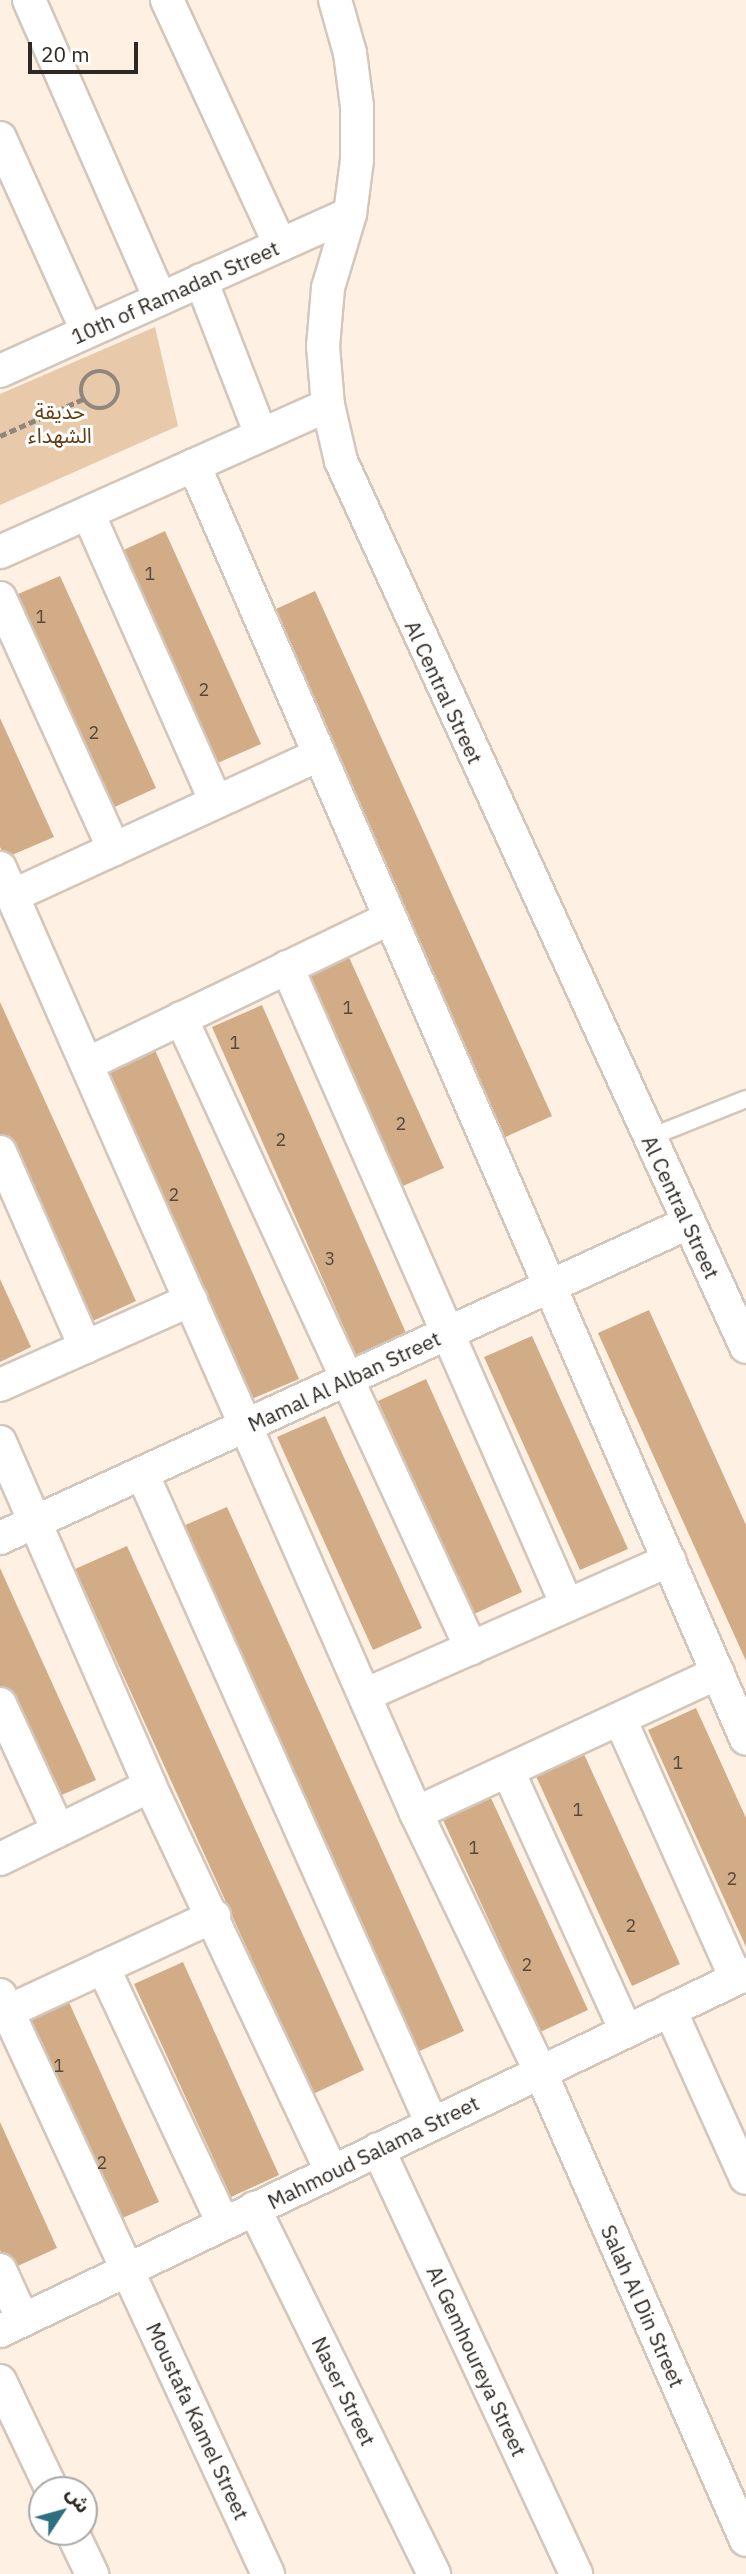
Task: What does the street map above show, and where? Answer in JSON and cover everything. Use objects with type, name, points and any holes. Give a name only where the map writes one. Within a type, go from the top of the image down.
[{"type":"street","points":[[29,0],[160,298]]},
{"type":"street","points":[[167,0],[280,245]]},
{"type":"street","name":"Al Central Street","points":[[335,0],[349,53],[356,106],[357,160],[350,214],[328,288],[323,346],[328,405],[341,461],[746,1348]]},
{"type":"street","points":[[0,138],[88,331]]},
{"type":"street","name":"10th of Ramadan Street","points":[[0,371],[350,214]]},
{"type":"street","points":[[201,280],[261,435]]},
{"type":"street","points":[[0,552],[328,405]]},
{"type":"street","points":[[194,465],[746,1739]]},
{"type":"street","points":[[88,513],[216,802]]},
{"type":"street","points":[[0,598],[114,849]]},
{"type":"street","points":[[6,882],[114,849],[319,755]]},
{"type":"street","name":"Salah Al Din Street","points":[[6,882],[416,1813],[540,2071],[746,2540]]},
{"type":"street","points":[[87,1063],[390,918]]},
{"type":"street","points":[[287,967],[567,1605]]},
{"type":"street","points":[[181,1018],[471,1648]]},
{"type":"street","points":[[0,1152],[85,1347]]},
{"type":"street","name":"Mamal Al Alban Street","points":[[0,1538],[688,1223]]},
{"type":"street","points":[[0,1385],[191,1300]]},
{"type":"street","points":[[0,1442],[150,1786],[214,1916],[331,2171]]},
{"type":"street","points":[[142,1473],[432,2123]]},
{"type":"street","points":[[365,1695],[669,1560]]},
{"type":"street","points":[[416,1813],[718,1673]]},
{"type":"street","points":[[0,1704],[58,1830]]},
{"type":"street","points":[[620,1719],[741,1976]]},
{"type":"street","points":[[508,1770],[626,2031]]},
{"type":"street","points":[[0,1859],[150,1786]]},
{"type":"street","points":[[3,2007],[103,1967],[214,1916]]},
{"type":"street","points":[[103,1967],[223,2223]]},
{"type":"street","name":"Mahmoud Salama Street","points":[[11,2325],[741,1976]]},
{"type":"street","name":"Moustafa Kamel Street","points":[[3,2007],[268,2574]]},
{"type":"street","points":[[670,2010],[746,2178]]},
{"type":"street","name":"Al Gemhoureya Street","points":[[378,2149],[576,2574]]},
{"type":"street","name":"Naser Street","points":[[254,2208],[434,2574]]},
{"type":"street","points":[[0,2270],[11,2325]]},
{"type":"street","points":[[0,2381],[45,2476]]},
{"type":"street","points":[[79,2546],[92,2574]]},
{"type":"lane","points":[[649,1138],[746,1099]]},
{"type":"path","points":[[102,370],[111,373],[118,381],[117,400],[110,407],[100,410],[83,399],[83,379],[91,372],[102,370]]},
{"type":"path","points":[[0,436],[83,399]]},
{"type":"green space","name":"حديقة الشهداء","points":[[155,327],[178,426],[0,505],[0,394]]},
{"type":"building","points":[[165,531],[261,744],[213,765],[117,553]]},
{"type":"building","points":[[60,576],[156,788],[108,810],[11,597]]},
{"type":"building","points":[[315,591],[552,1116],[501,1139],[263,615]]},
{"type":"building","points":[[0,718],[54,837],[5,858],[0,847]]},
{"type":"building","points":[[348,955],[444,1168],[396,1189],[299,976]]},
{"type":"building","points":[[0,1002],[136,1301],[84,1325],[0,1138]]},
{"type":"building","points":[[262,1005],[406,1333],[356,1355],[212,1027]]},
{"type":"building","points":[[155,1050],[299,1379],[249,1400],[105,1072]]},
{"type":"building","points":[[0,1279],[31,1347],[0,1362]]},
{"type":"building","points":[[649,1310],[746,1525],[746,1661],[598,1333]]},
{"type":"building","points":[[532,1336],[628,1549],[580,1570],[484,1357]]},
{"type":"building","points":[[426,1379],[522,1592],[474,1614],[378,1401]]},
{"type":"building","points":[[325,1416],[422,1628],[373,1650],[277,1437]]},
{"type":"building","points":[[227,1507],[464,2031],[413,2054],[176,1529]]},
{"type":"building","points":[[127,1546],[364,2070],[313,2094],[75,1569]]},
{"type":"building","points":[[0,1568],[96,1780],[48,1801],[0,1696]]},
{"type":"building","points":[[696,1708],[746,1818],[746,1947],[648,1730]]},
{"type":"building","points":[[583,1752],[680,1964],[632,1986],[535,1774]]},
{"type":"building","points":[[491,1798],[588,2010],[540,2032],[443,1820]]},
{"type":"building","points":[[183,1962],[279,2175],[231,2197],[134,1984]]},
{"type":"building","points":[[63,1989],[159,2202],[111,2223],[15,2010]]},
{"type":"building","points":[[0,2122],[57,2248],[9,2270],[0,2250]]}]
